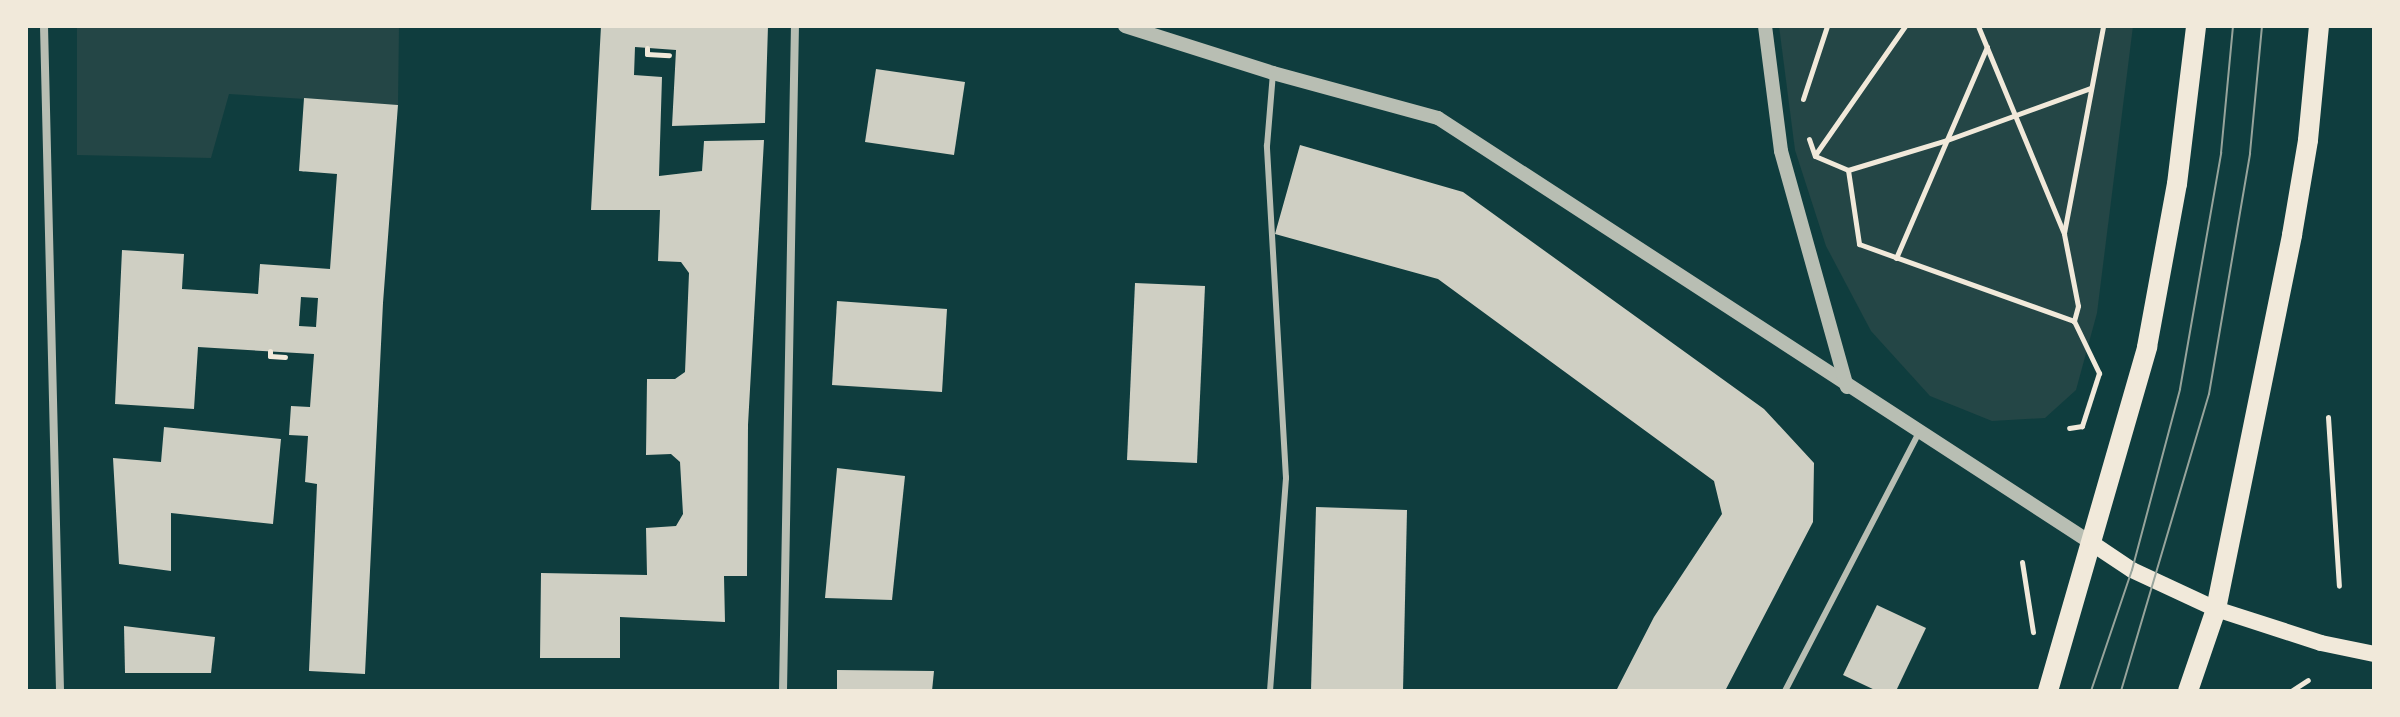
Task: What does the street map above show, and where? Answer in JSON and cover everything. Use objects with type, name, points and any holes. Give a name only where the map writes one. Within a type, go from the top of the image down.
[{"type":"main road","points":[[2048,691],[2093,544],[2147,347],[2177,184],[2196,26]]},
{"type":"main road","points":[[2188,691],[2216,609],[2292,235],[2308,140],[2319,26]]},
{"type":"main road","points":[[2093,544],[2132,570],[2216,609],[2321,643],[2374,654]]},
{"type":"street","points":[[44,26],[60,691]]},
{"type":"street","points":[[783,691],[795,26]]},
{"type":"street","points":[[1125,26],[1273,73],[1438,118],[1847,387],[2093,544]]},
{"type":"street","points":[[1765,26],[1781,151],[1847,387]]},
{"type":"lane","points":[[1270,691],[1286,478],[1267,146],[1273,73]]},
{"type":"lane","points":[[1785,691],[1919,433]]},
{"type":"path","points":[[1799,111],[1827,26]]},
{"type":"path","points":[[1815,156],[1905,26]]},
{"type":"path","points":[[1978,26],[2064,234],[2078,306],[2074,321],[2099,373],[2082,426],[2069,428]]},
{"type":"path","points":[[2064,234],[2103,26]]},
{"type":"path","points":[[1896,258],[1987,47]]},
{"type":"path","points":[[647,48],[647,54],[669,55]]},
{"type":"path","points":[[1807,133],[1815,156],[1848,170],[1947,140],[2091,88]]},
{"type":"path","points":[[1848,170],[1859,244],[2074,321]]},
{"type":"path","points":[[270,351],[270,356],[285,357]]},
{"type":"path","points":[[2328,417],[2339,586]]},
{"type":"path","points":[[2022,562],[2033,633]]},
{"type":"path","points":[[2291,691],[2308,680]]},
{"type":"shaded area","points":[[77,26],[399,26],[398,105],[229,94],[211,158],[77,155]]},
{"type":"shaded area","points":[[1779,26],[2133,26],[2097,313],[2076,390],[2045,418],[1992,421],[1930,396],[1871,331],[1826,246],[1795,150]]},
{"type":"building","points":[[601,26],[768,26],[765,123],[672,126],[676,50],[635,47],[634,75],[662,77],[659,176],[702,171],[704,141],[764,140],[748,425],[747,576],[724,576],[725,622],[620,617],[620,658],[540,658],[541,573],[647,575],[646,528],[676,526],[683,514],[680,462],[671,454],[646,455],[647,379],[675,379],[685,372],[689,273],[681,262],[658,261],[660,210],[591,210]]},
{"type":"building","points":[[876,69],[965,82],[954,155],[865,142]]},
{"type":"building","points":[[304,98],[398,105],[383,303],[365,674],[309,671],[317,484],[305,482],[308,436],[289,435],[291,406],[310,407],[314,354],[198,347],[194,409],[115,404],[122,250],[184,254],[182,289],[258,294],[260,264],[330,269],[337,174],[299,171]],"holes":[[[301,297],[318,298],[316,327],[299,326]]]},
{"type":"building","points":[[1300,145],[1463,192],[1764,409],[1814,463],[1813,522],[1725,691],[1616,691],[1654,617],[1722,514],[1714,481],[1438,279],[1275,234]]},
{"type":"building","points":[[1135,283],[1205,286],[1197,463],[1127,460]]},
{"type":"building","points":[[837,301],[947,309],[942,392],[832,385]]},
{"type":"building","points":[[164,427],[281,439],[273,524],[171,513],[171,571],[119,564],[113,458],[161,462]]},
{"type":"building","points":[[837,468],[905,476],[892,600],[825,598]]},
{"type":"building","points":[[1316,507],[1407,510],[1403,691],[1311,691]]},
{"type":"building","points":[[1877,605],[1926,628],[1896,691],[1877,691],[1843,675]]},
{"type":"building","points":[[124,626],[215,637],[211,673],[125,673]]},
{"type":"building","points":[[837,670],[934,671],[932,691],[837,691]]},
{"type":"tram line","points":[[2091,691],[2132,570],[2180,389],[2221,153],[2233,26]]},
{"type":"tram line","points":[[2121,691],[2209,394],[2250,153],[2262,26]]}]
